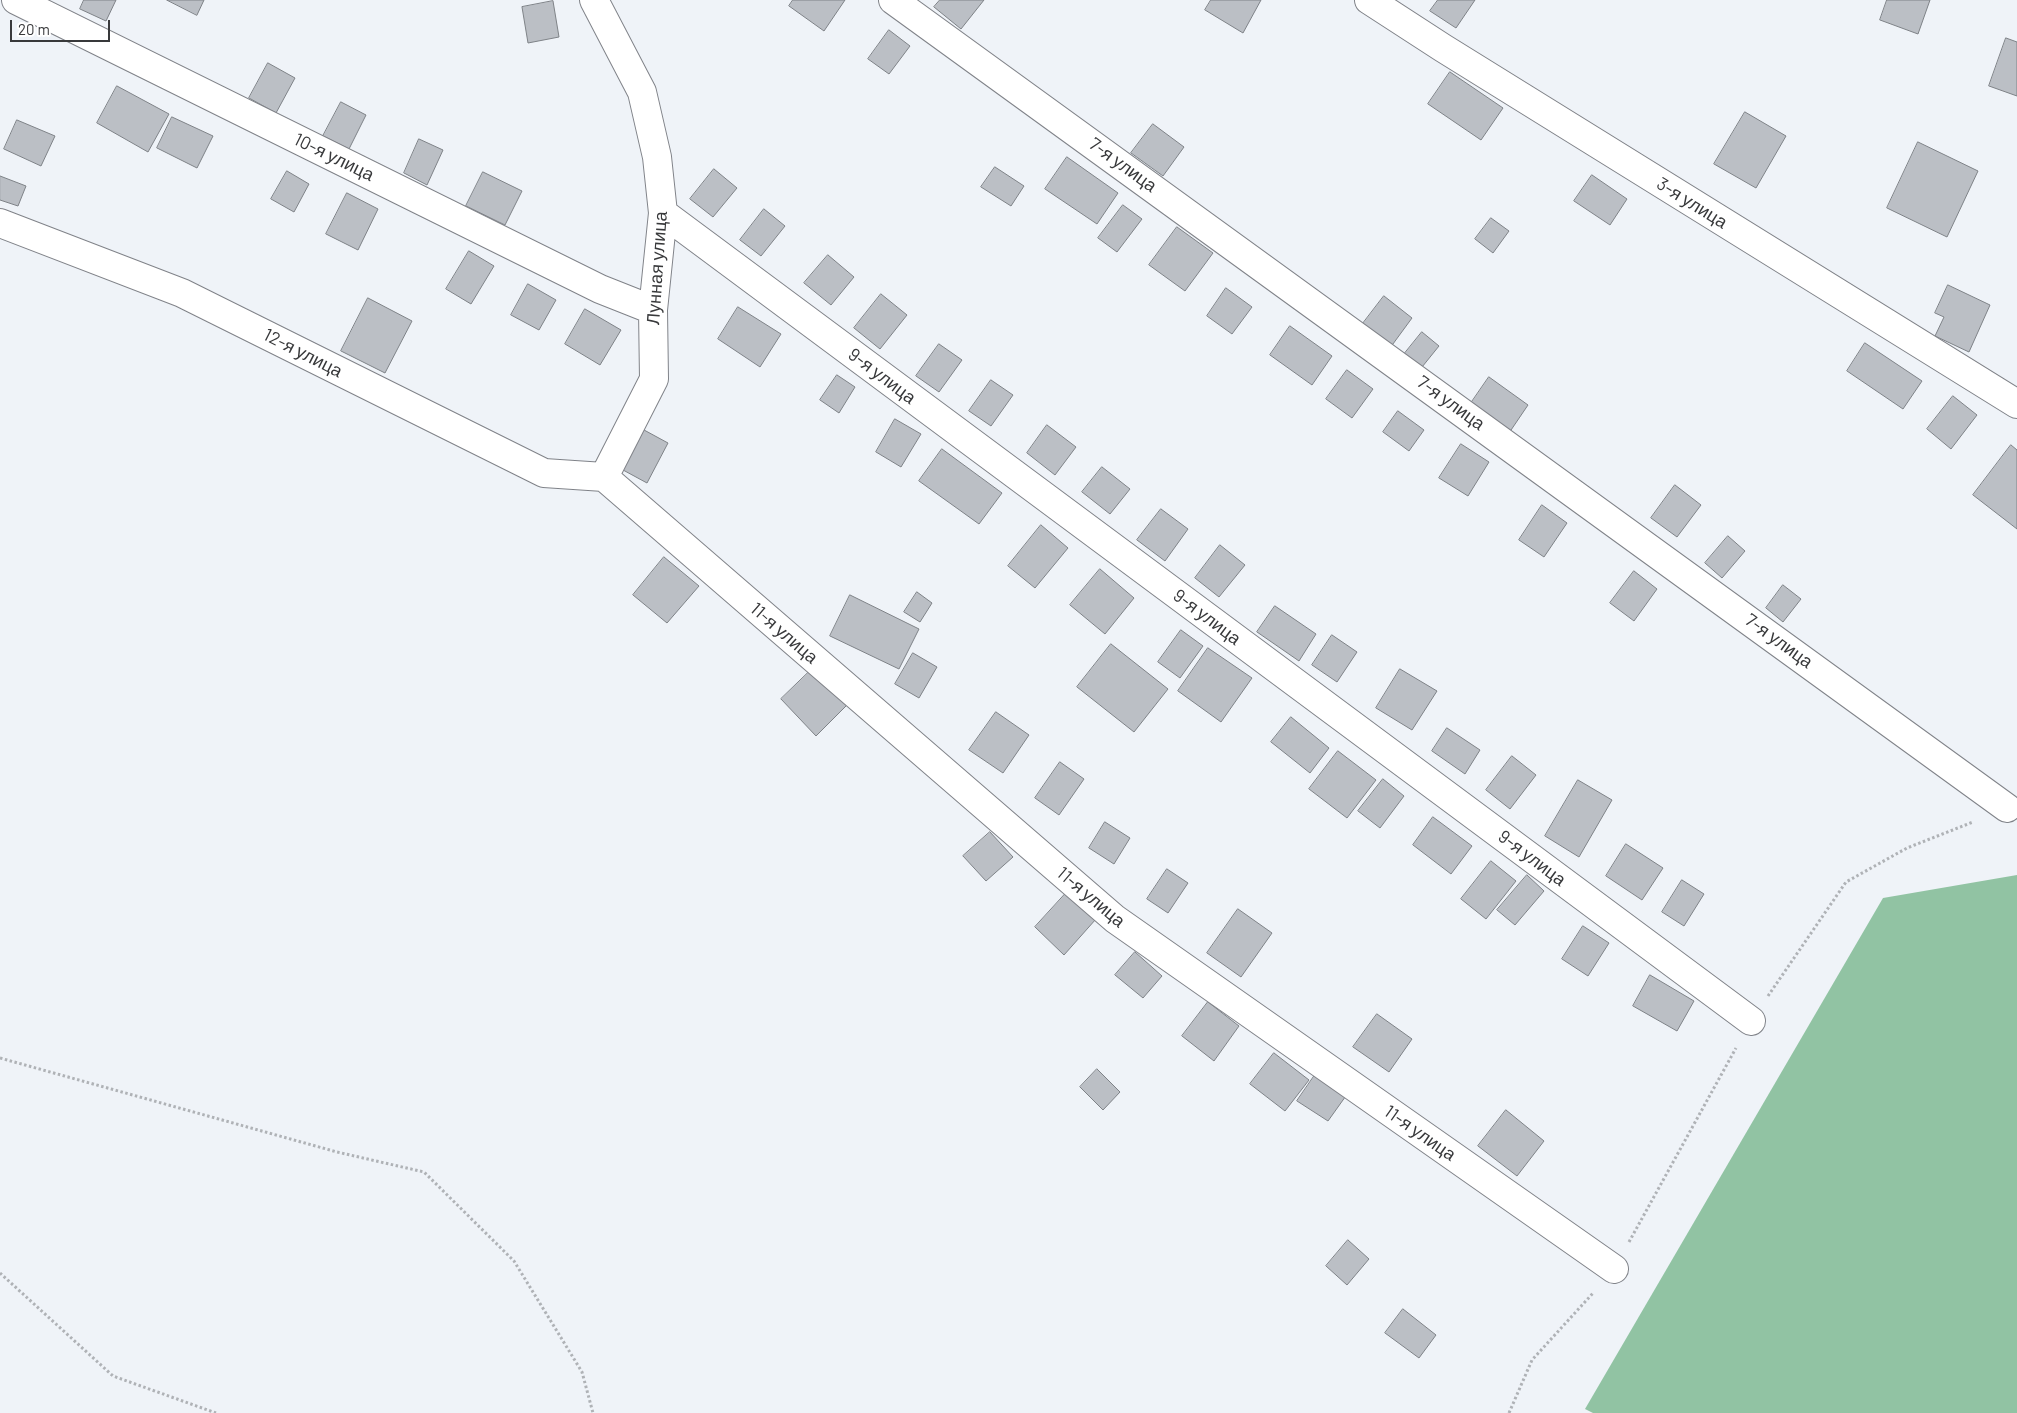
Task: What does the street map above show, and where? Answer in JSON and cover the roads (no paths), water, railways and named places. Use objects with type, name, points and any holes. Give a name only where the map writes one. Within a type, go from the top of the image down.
[{"type":"street","name":"10-я улица","points":[[16,0],[600,290],[653,310]]},
{"type":"street","name":"Лунная улица","points":[[594,0],[642,92],[657,157],[663,213],[653,310],[654,379],[604,477]]},
{"type":"street","name":"7-я улица","points":[[894,0],[2007,808]]},
{"type":"street","name":"3-я улица","points":[[1369,0],[1451,54],[2017,404]]},
{"type":"street","name":"9-я улица","points":[[663,213],[1751,1021]]},
{"type":"street","name":"12-я улица","points":[[0,223],[182,293],[544,473],[604,477]]},
{"type":"street","name":"11-я улица","points":[[604,477],[1115,919],[1614,1269]]}]
